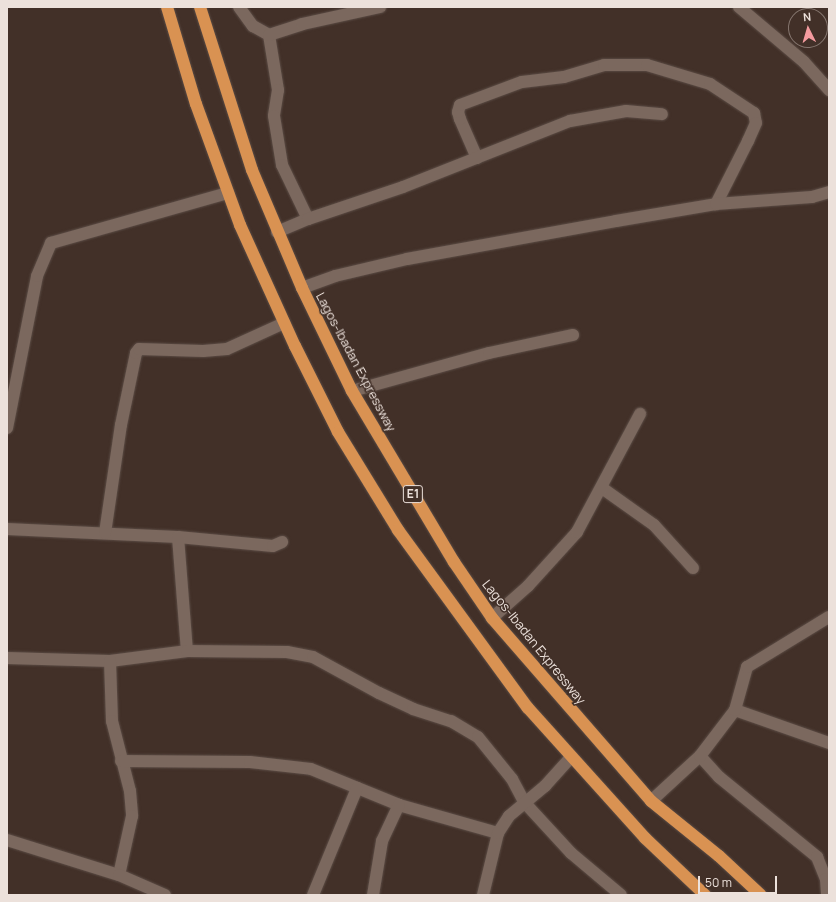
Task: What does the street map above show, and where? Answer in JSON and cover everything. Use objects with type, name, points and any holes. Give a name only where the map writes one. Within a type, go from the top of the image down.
[{"type":"highway","name":"E1","points":[[167,7],[196,104],[228,193],[284,323],[338,432],[398,530],[528,708],[645,838],[705,895]]},
{"type":"highway","name":"Lagos-Ibadan Expressway","points":[[200,7],[252,170],[302,288],[352,391],[450,556],[492,618],[651,802],[719,856],[761,895]]},
{"type":"street","points":[[238,7],[253,26],[269,35],[302,24],[380,7]]},
{"type":"street","points":[[738,7],[804,62],[829,90]]},
{"type":"street","points":[[269,35],[278,90],[274,116],[282,165],[308,219]]},
{"type":"street","points":[[477,158],[460,119],[458,112],[460,105],[522,82],[564,77],[604,66],[647,65],[710,84],[754,113],[756,123],[716,204]]},
{"type":"street","points":[[278,232],[308,219],[403,187],[586,117],[626,111],[662,114]]},
{"type":"street","points":[[302,288],[335,276],[407,259],[716,204],[812,197],[829,192]]},
{"type":"street","points":[[7,428],[38,276],[51,242],[228,193]]},
{"type":"street","points":[[105,533],[121,425],[136,353],[139,349],[203,351],[227,349],[284,323]]},
{"type":"street","points":[[352,391],[489,352],[573,335]]},
{"type":"street","points":[[492,618],[528,586],[577,532],[602,488],[640,414]]},
{"type":"street","points":[[602,488],[654,525],[693,568]]},
{"type":"street","points":[[7,529],[178,537],[273,546],[282,542]]},
{"type":"street","points":[[178,537],[187,651]]},
{"type":"street","points":[[651,802],[700,756],[735,710],[748,668],[829,617]]},
{"type":"street","points":[[7,658],[110,661],[187,651],[287,652],[313,657],[380,693],[413,709],[451,721],[478,737],[512,779],[525,803],[571,852],[611,891],[621,895]]},
{"type":"street","points":[[110,661],[112,721],[121,762],[130,791],[132,816],[119,875]]},
{"type":"street","points":[[735,710],[829,743]]},
{"type":"street","points":[[484,895],[498,833],[509,816],[545,786],[571,756]]},
{"type":"street","points":[[700,756],[719,777],[817,857],[826,878],[827,895]]},
{"type":"street","points":[[121,762],[250,762],[311,769],[399,805],[498,833]]},
{"type":"street","points":[[314,895],[357,788]]},
{"type":"street","points":[[373,895],[382,840],[399,805]]},
{"type":"street","points":[[7,840],[119,875],[165,895]]}]
